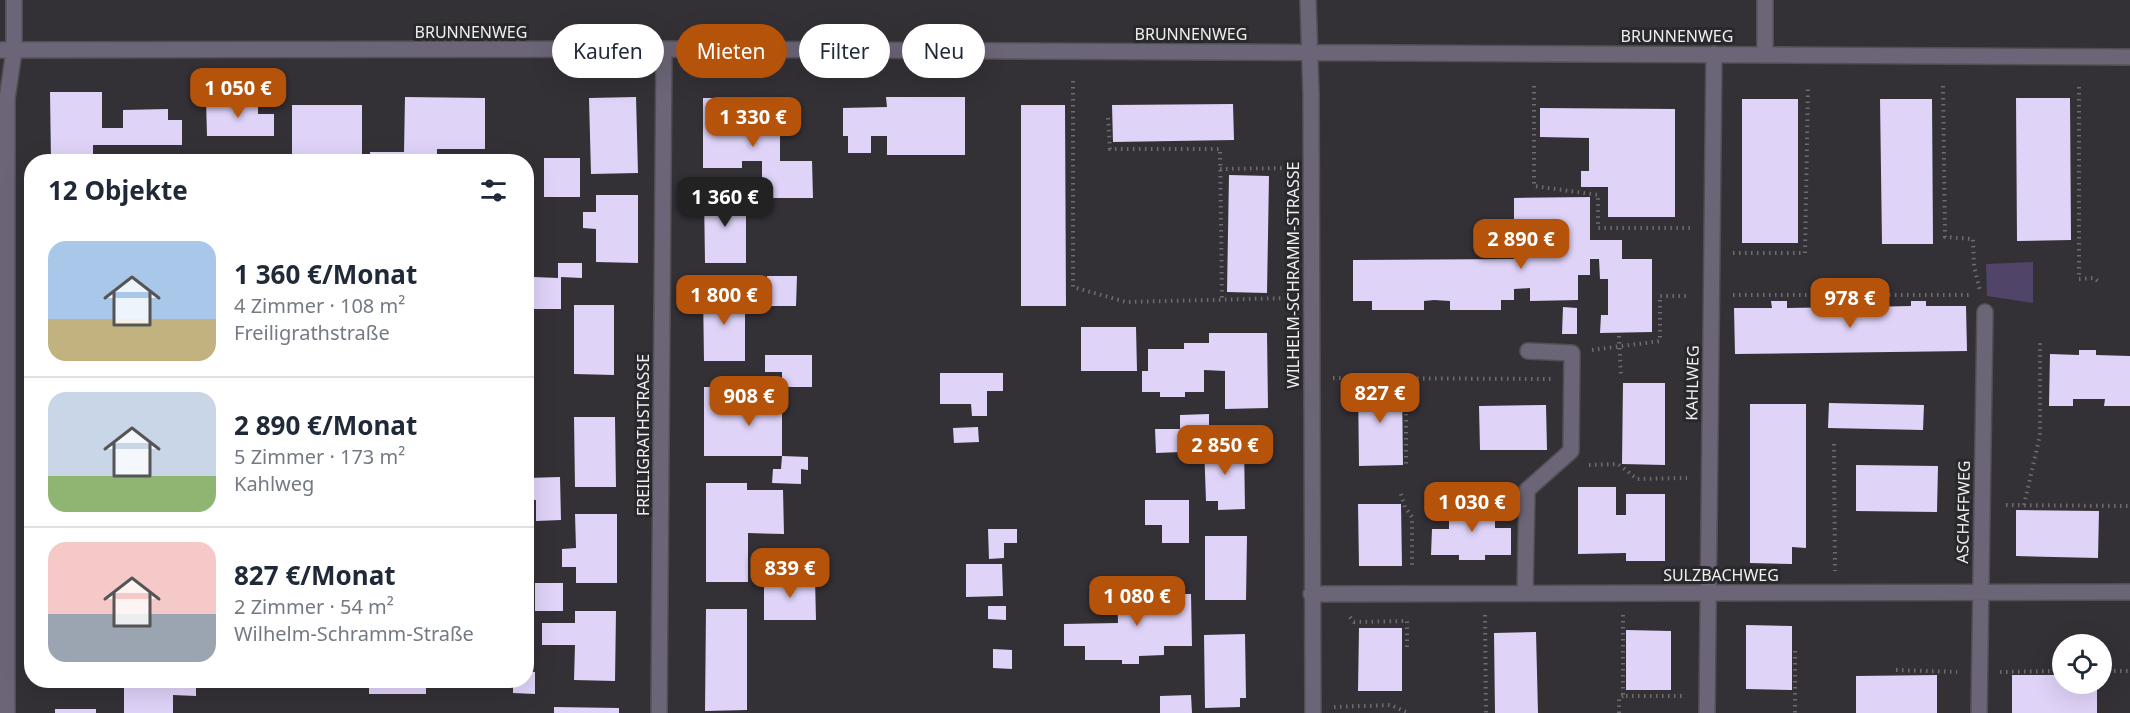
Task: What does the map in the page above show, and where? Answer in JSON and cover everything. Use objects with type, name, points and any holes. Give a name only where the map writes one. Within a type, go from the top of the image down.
[{"type":"street","points":[[7,713],[7,50],[14,0]]},
{"type":"street","name":"WILHELM-SCHRAMM-STRASSE","points":[[1308,0],[1311,94],[1313,710]]},
{"type":"street","points":[[1765,0],[1765,55]]},
{"type":"street","name":"BRUNNENWEG","points":[[7,50],[552,49]]},
{"type":"street","name":"BRUNNENWEG","points":[[664,49],[2130,57]]},
{"type":"street","name":"KAHLWEG","points":[[1707,713],[1714,54]]},
{"type":"street","name":"FREILIGRATHSTRASSE","points":[[659,713],[664,78]]},
{"type":"street","name":"ASCHAFFWEG","points":[[1978,713],[1984,312]]},
{"type":"street","points":[[1525,593],[1527,490],[1571,452],[1572,379],[1572,353],[1528,351]]},
{"type":"street","name":"SULZBACHWEG","points":[[1311,594],[2130,592]]},
{"type":"path","points":[[1073,81],[1073,287],[1126,302],[1311,298]]},
{"type":"path","points":[[1712,254],[1805,253],[1808,86]]},
{"type":"path","points":[[1943,86],[1945,237],[1973,239],[1974,266]]},
{"type":"path","points":[[1534,87],[1534,186],[1598,195],[1598,228],[1712,228]]},
{"type":"path","points":[[2079,87],[2079,279],[2094,279],[2100,284]]},
{"type":"path","points":[[1108,118],[1110,149],[1220,150],[1222,300]]},
{"type":"path","points":[[1220,169],[1311,168]]},
{"type":"path","points":[[1572,353],[1660,341],[1660,296],[1981,295]]},
{"type":"path","points":[[1620,336],[1621,377]]},
{"type":"path","points":[[2024,505],[2040,435],[2040,341]]},
{"type":"path","points":[[1311,378],[1572,379]]},
{"type":"path","points":[[1406,378],[1406,466]]},
{"type":"path","points":[[1834,444],[1835,593]]},
{"type":"path","points":[[1556,465],[1618,465],[1637,479],[1709,477]]},
{"type":"path","points":[[1401,494],[1405,507],[1412,517],[1412,568]]},
{"type":"path","points":[[1981,505],[2130,506]]},
{"type":"path","points":[[1623,593],[1623,696]]},
{"type":"path","points":[[1330,594],[1354,622],[1407,621],[1407,648]]},
{"type":"path","points":[[1485,594],[1486,713]]},
{"type":"path","points":[[1795,651],[1793,691],[1796,713]]},
{"type":"path","points":[[1896,670],[2052,671]]},
{"type":"path","points":[[2112,671],[2130,671]]},
{"type":"path","points":[[1619,713],[1619,698],[1623,696],[1707,696]]},
{"type":"path","points":[[1313,710],[1391,705],[1408,713]]},
{"type":"shaded area","points":[[2033,262],[2033,303],[1987,296],[1986,264]]},
{"type":"building","points":[[50,92],[102,92],[102,128],[123,128],[123,110],[168,109],[168,120],[182,120],[182,145],[93,145],[93,154],[51,154]]},
{"type":"building","points":[[405,97],[485,98],[485,149],[437,149],[437,154],[370,154],[370,152],[404,152]]},
{"type":"building","points":[[636,97],[638,173],[591,174],[589,98]]},
{"type":"building","points":[[886,97],[965,97],[965,155],[887,155],[887,136],[871,136],[871,153],[848,153],[848,136],[843,136],[843,108],[887,107]]},
{"type":"building","points":[[703,98],[742,98],[742,131],[765,132],[765,105],[783,106],[780,161],[812,161],[813,198],[762,198],[762,161],[742,161],[742,168],[703,168]]},
{"type":"building","points":[[2016,98],[2070,98],[2071,240],[2017,241]]},
{"type":"building","points":[[206,99],[258,99],[258,114],[274,114],[274,136],[207,136]]},
{"type":"building","points":[[1742,99],[1798,99],[1798,243],[1742,243]]},
{"type":"building","points":[[1880,99],[1932,99],[1933,244],[1882,244]]},
{"type":"building","points":[[1233,104],[1234,140],[1113,142],[1112,105]]},
{"type":"building","points":[[292,105],[362,105],[362,154],[292,154]]},
{"type":"building","points":[[1021,105],[1065,105],[1066,306],[1021,306]]},
{"type":"building","points":[[1540,108],[1675,109],[1675,217],[1608,217],[1608,187],[1581,187],[1581,171],[1589,171],[1589,138],[1540,137]]},
{"type":"building","points":[[544,158],[580,158],[580,197],[544,197]]},
{"type":"building","points":[[1229,175],[1269,176],[1267,293],[1227,292]]},
{"type":"building","points":[[704,194],[746,194],[746,263],[705,263]]},
{"type":"building","points":[[596,195],[638,195],[638,263],[596,262],[596,229],[583,228],[583,212],[596,212]]},
{"type":"building","points":[[1590,197],[1590,240],[1622,240],[1622,259],[1652,259],[1652,332],[1600,333],[1601,315],[1608,315],[1608,279],[1600,279],[1599,259],[1590,259],[1590,275],[1578,275],[1578,300],[1530,301],[1530,288],[1514,289],[1514,300],[1501,300],[1501,310],[1450,310],[1450,301],[1434,300],[1424,301],[1424,310],[1372,310],[1372,301],[1353,301],[1353,260],[1514,259],[1514,198]]},
{"type":"building","points":[[558,263],[582,263],[582,278],[561,277],[561,309],[534,309],[534,277],[558,278]]},
{"type":"building","points":[[767,276],[797,276],[796,306],[767,306]]},
{"type":"building","points":[[703,291],[745,291],[745,361],[704,361]]},
{"type":"building","points":[[1864,298],[1864,307],[1911,306],[1911,301],[1926,301],[1926,306],[1966,306],[1967,351],[1735,354],[1734,308],[1772,308],[1771,301],[1787,301],[1787,308],[1848,307],[1848,299]]},
{"type":"building","points":[[574,305],[614,305],[614,375],[574,374]]},
{"type":"building","points":[[1563,307],[1577,308],[1577,334],[1562,334]]},
{"type":"building","points":[[1081,327],[1136,327],[1137,371],[1081,371]]},
{"type":"building","points":[[1209,333],[1267,333],[1268,408],[1225,409],[1225,371],[1204,370],[1204,392],[1185,392],[1185,397],[1160,397],[1160,392],[1142,392],[1142,371],[1148,371],[1148,349],[1184,349],[1184,343],[1209,343]]},
{"type":"building","points":[[2079,350],[2096,350],[2096,355],[2130,356],[2130,406],[2104,406],[2105,399],[2073,399],[2073,406],[2049,406],[2050,354],[2079,355]]},
{"type":"building","points":[[765,355],[812,355],[812,387],[782,387],[782,372],[765,372]]},
{"type":"building","points":[[940,373],[1003,373],[1003,391],[987,391],[987,416],[972,416],[971,404],[940,404]]},
{"type":"building","points":[[1358,383],[1402,383],[1403,465],[1359,466]]},
{"type":"building","points":[[1623,383],[1665,383],[1665,465],[1622,464]]},
{"type":"building","points":[[704,387],[782,387],[782,456],[704,456]]},
{"type":"building","points":[[1829,403],[1924,405],[1923,430],[1828,428]]},
{"type":"building","points":[[1750,404],[1806,404],[1806,548],[1792,547],[1792,564],[1750,563]]},
{"type":"building","points":[[1546,405],[1547,450],[1480,450],[1479,406]]},
{"type":"building","points":[[1209,414],[1209,428],[1180,429],[1180,415]]},
{"type":"building","points":[[574,417],[615,417],[616,487],[575,487]]},
{"type":"building","points":[[978,427],[979,442],[954,443],[953,428]]},
{"type":"building","points":[[1155,429],[1180,429],[1181,452],[1156,453]]},
{"type":"building","points":[[1204,445],[1244,445],[1245,509],[1218,510],[1218,501],[1206,501]]},
{"type":"building","points":[[782,456],[808,457],[808,470],[801,469],[801,484],[772,483],[773,469],[781,469]]},
{"type":"building","points":[[1856,465],[1938,466],[1937,512],[1856,511]]},
{"type":"building","points":[[560,477],[561,520],[536,521],[534,478]]},
{"type":"building","points":[[706,483],[747,483],[747,490],[783,490],[784,534],[748,533],[748,582],[706,582]]},
{"type":"building","points":[[1578,487],[1616,487],[1616,515],[1626,515],[1626,494],[1665,494],[1665,561],[1626,561],[1626,553],[1578,554]]},
{"type":"building","points":[[1145,500],[1189,500],[1189,543],[1162,543],[1162,525],[1145,525]]},
{"type":"building","points":[[1449,503],[1495,503],[1495,528],[1511,528],[1511,555],[1485,555],[1485,560],[1459,560],[1459,555],[1431,555],[1432,529],[1449,529]]},
{"type":"building","points":[[1358,504],[1401,504],[1402,566],[1359,566]]},
{"type":"building","points":[[2016,510],[2099,511],[2098,558],[2016,556]]},
{"type":"building","points":[[575,514],[617,514],[617,583],[576,583],[576,567],[562,567],[562,549],[576,548]]},
{"type":"building","points":[[988,529],[1017,529],[1017,543],[1004,543],[1004,558],[989,559]]},
{"type":"building","points":[[1205,536],[1247,536],[1246,600],[1205,600]]},
{"type":"building","points":[[966,564],[1002,564],[1003,596],[966,597]]},
{"type":"building","points":[[764,578],[815,578],[816,620],[764,620]]},
{"type":"building","points":[[535,583],[563,583],[563,611],[535,611]]},
{"type":"building","points":[[1167,589],[1166,594],[1191,594],[1192,646],[1164,646],[1164,655],[1139,656],[1139,664],[1122,664],[1122,660],[1085,660],[1085,646],[1064,646],[1064,624],[1118,623],[1117,590]]},
{"type":"building","points":[[988,606],[1006,606],[1006,620],[988,619]]},
{"type":"building","points":[[706,609],[747,609],[747,710],[705,711]]},
{"type":"building","points":[[575,611],[616,611],[615,681],[574,680],[575,645],[542,645],[542,623],[575,623]]},
{"type":"building","points":[[1746,625],[1792,626],[1792,690],[1746,689]]},
{"type":"building","points":[[1359,628],[1402,628],[1402,691],[1358,691]]},
{"type":"building","points":[[1626,630],[1671,631],[1671,690],[1626,690]]},
{"type":"building","points":[[1536,632],[1538,713],[1495,713],[1494,633]]},
{"type":"building","points":[[1245,634],[1246,698],[1240,698],[1240,707],[1205,708],[1204,635]]},
{"type":"building","points":[[993,649],[1012,650],[1012,669],[993,668]]},
{"type":"building","points":[[535,672],[535,694],[513,693],[513,688],[534,688]]},
{"type":"building","points":[[1937,675],[1937,713],[1856,713],[1856,676]]},
{"type":"building","points":[[2012,675],[2052,675],[2052,694],[2097,694],[2097,713],[2012,713]]},
{"type":"building","points":[[124,688],[196,688],[196,696],[173,695],[173,713],[124,713]]},
{"type":"building","points":[[369,688],[426,688],[426,694],[369,694]]},
{"type":"building","points":[[1191,695],[1192,713],[1160,713],[1160,696]]},
{"type":"building","points":[[554,707],[619,708],[619,713],[554,713]]},
{"type":"building","points":[[55,709],[96,709],[96,713],[55,713]]}]
